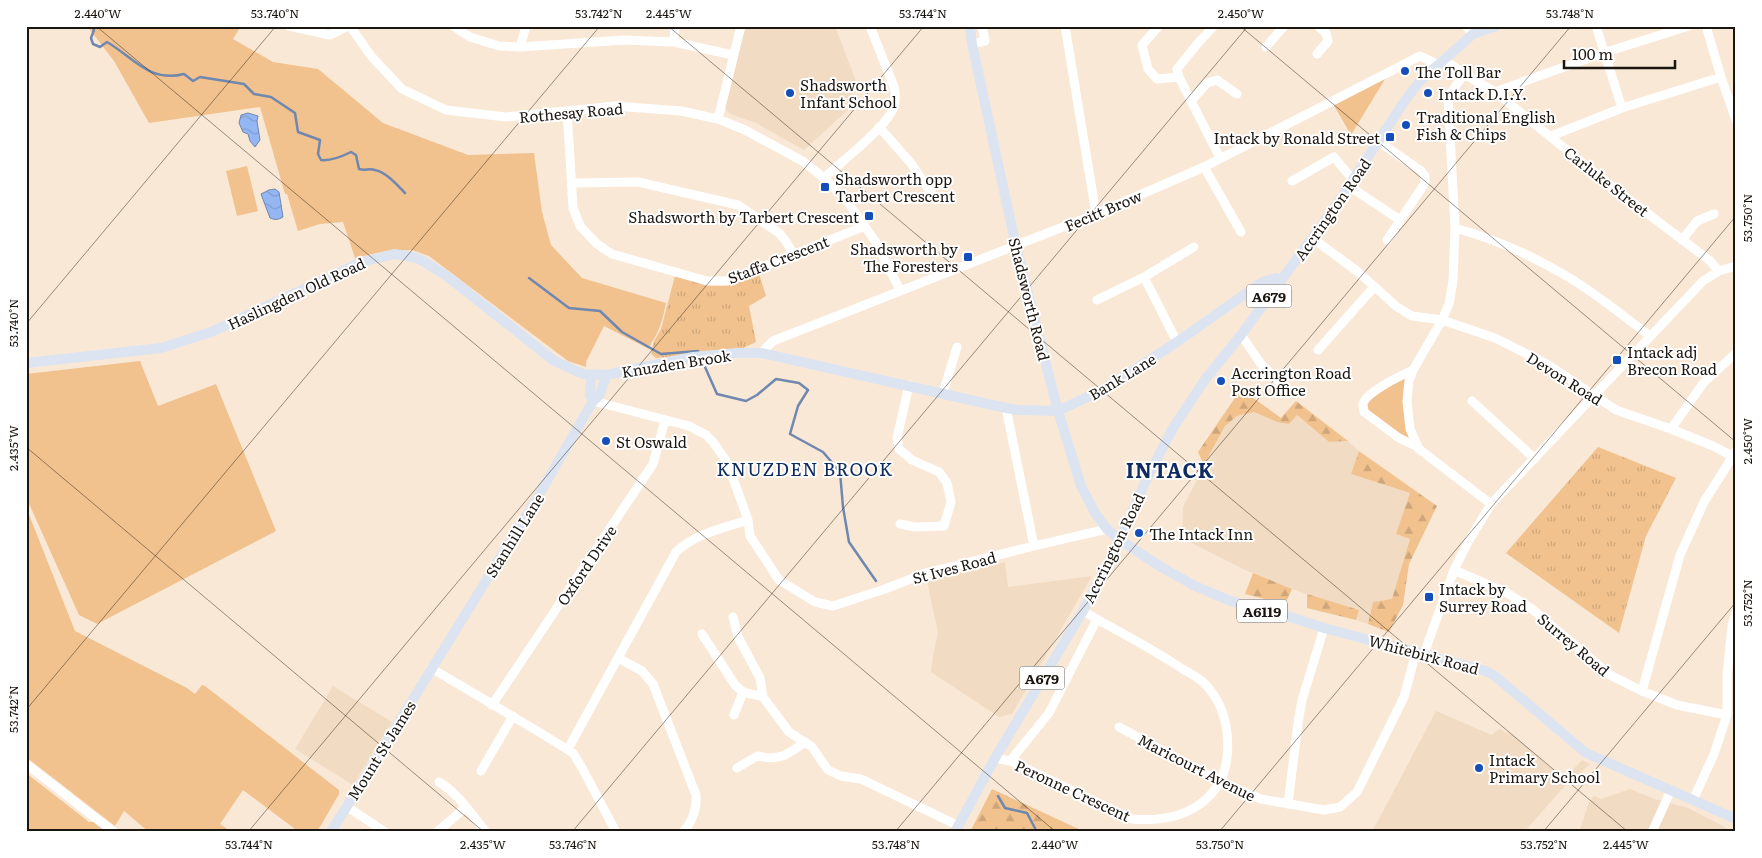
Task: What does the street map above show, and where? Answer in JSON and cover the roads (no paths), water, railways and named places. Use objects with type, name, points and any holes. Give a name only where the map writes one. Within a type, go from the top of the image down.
[{"type":"main road","name":"Shadsworth Road","points":[[970,26],[972,44],[1016,246],[1058,410],[1081,486],[1095,513],[1107,529],[1120,540]]},
{"type":"main road","name":"Accrington Road","points":[[956,829],[1083,611],[1120,540],[1148,476],[1173,428],[1204,381],[1241,335],[1312,238],[1420,80],[1441,62],[1470,30],[1496,26]]},
{"type":"main road","name":"Haslingden Old Road","points":[[26,363],[161,348],[203,335],[362,262],[394,254],[413,257],[428,264],[447,276],[554,361],[577,373],[591,376]]},
{"type":"main road","name":"Bank Lane","points":[[761,353],[1006,408],[1058,410],[1106,388],[1177,342],[1262,282],[1276,278],[1281,280]]},
{"type":"main road","name":"Knuzden Brook","points":[[591,376],[606,375],[692,358],[738,353],[761,353]]},
{"type":"main road","name":"Stanhill Lane","points":[[431,668],[536,500],[593,401],[601,392],[606,375]]},
{"type":"main road","points":[[591,376],[590,395],[593,401]]},
{"type":"main road","name":"Whitebirk Road","points":[[1120,540],[1161,567],[1203,590],[1254,608],[1486,671],[1496,676],[1586,753],[1736,819]]},
{"type":"main road","name":"Mount St James","points":[[331,832],[431,668]]},
{"type":"street","points":[[289,26],[330,35],[349,26]]},
{"type":"street","name":"Rothesay Road","points":[[349,26],[371,56],[402,88],[446,110],[506,117],[615,106],[681,111],[718,119],[745,130],[804,162],[824,178],[847,201],[875,241],[900,290]]},
{"type":"street","points":[[453,26],[470,37],[499,46],[520,47],[624,40],[674,42],[732,55]]},
{"type":"street","points":[[520,47],[526,26]]},
{"type":"street","points":[[674,42],[675,26]]},
{"type":"street","points":[[718,119],[740,26]]},
{"type":"street","points":[[824,178],[879,127],[892,110],[896,94],[870,26]]},
{"type":"street","points":[[972,44],[985,41],[982,26]]},
{"type":"street","points":[[1065,26],[1096,214]]},
{"type":"street","points":[[1159,26],[1142,45],[1148,69],[1157,79],[1179,77]]},
{"type":"street","points":[[1214,26],[1177,70],[1220,158]]},
{"type":"street","points":[[1266,47],[1284,26]]},
{"type":"street","points":[[1317,54],[1328,41],[1326,33],[1318,26]]},
{"type":"street","points":[[1596,26],[1622,108]]},
{"type":"street","points":[[1496,92],[1603,52],[1689,26]]},
{"type":"street","points":[[1706,26],[1736,120]]},
{"type":"street","name":"Fecitt Brow","points":[[761,353],[773,341],[1096,214],[1204,167],[1420,56],[1441,62]]},
{"type":"street","name":"Carluke Street","points":[[1441,62],[1496,92],[1719,271]]},
{"type":"street","points":[[1418,447],[1410,429],[1407,401],[1409,381],[1413,370],[1442,320],[1449,304],[1453,281],[1455,228],[1448,97],[1464,74]]},
{"type":"street","points":[[1551,136],[1622,108],[1721,77]]},
{"type":"street","points":[[1192,100],[1207,83],[1217,80],[1237,94]]},
{"type":"street","name":"Staffa Crescent","points":[[567,111],[573,208],[580,226],[597,244],[612,254],[707,281],[727,281],[865,226]]},
{"type":"street","points":[[879,127],[910,162],[936,200]]},
{"type":"street","points":[[1378,142],[1421,171],[1425,176],[1425,183],[1387,240]]},
{"type":"street","points":[[1292,181],[1334,156],[1351,183],[1400,220]]},
{"type":"street","points":[[1204,167],[1241,232]]},
{"type":"street","points":[[572,183],[638,182],[738,205],[779,233],[794,255]]},
{"type":"street","points":[[1682,240],[1697,220],[1714,214]]},
{"type":"street","points":[[1455,228],[1478,234],[1519,251],[1569,278],[1650,336]]},
{"type":"street","name":"Devon Road","points":[[1312,238],[1357,271],[1397,307],[1412,316],[1442,320],[1495,338],[1547,364],[1616,410],[1734,453]]},
{"type":"street","points":[[1097,300],[1144,277],[1194,248]]},
{"type":"street","name":"Maricourt Avenue","points":[[1119,726],[1221,782],[1261,800],[1324,810],[1340,807],[1356,792],[1404,697],[1454,570],[1491,504],[1703,281],[1719,271],[1736,266]]},
{"type":"street","points":[[1144,277],[1177,342]]},
{"type":"street","points":[[1318,350],[1374,287]]},
{"type":"street","points":[[1241,335],[1261,364],[1290,392]]},
{"type":"street","points":[[943,393],[957,347]]},
{"type":"street","points":[[1671,429],[1704,382],[1736,353]]},
{"type":"street","points":[[1413,370],[1393,379],[1366,398],[1363,405],[1364,412],[1399,438],[1418,447],[1491,504]]},
{"type":"street","points":[[900,524],[915,527],[944,526],[950,502],[947,483],[939,472],[912,460],[899,449],[897,438],[909,385]]},
{"type":"street","name":"St Ives Road","points":[[593,401],[683,424],[706,435],[719,449],[730,470],[748,520],[750,536],[779,580],[792,590],[805,595],[815,602],[832,606],[885,589],[926,573],[1107,529]]},
{"type":"street","points":[[1472,401],[1534,459]]},
{"type":"street","points":[[1006,408],[1034,546]]},
{"type":"street","name":"Oxford Drive","points":[[492,705],[653,464],[666,420]]},
{"type":"street","points":[[1642,691],[1680,555],[1704,502],[1734,453]]},
{"type":"street","points":[[568,749],[676,552],[682,546],[703,535],[748,520]]},
{"type":"street","name":"Surrey Road","points":[[1454,570],[1507,593],[1532,609],[1610,675],[1642,691],[1677,705],[1727,715]]},
{"type":"street","name":"Peronne Crescent","points":[[996,758],[1010,761],[1132,819],[1151,820],[1182,814],[1202,804],[1221,782],[1229,751],[1225,722],[1219,702],[1205,684],[1167,658],[1083,611]]},
{"type":"street","points":[[1693,800],[1714,754],[1727,715],[1727,676],[1732,626],[1736,612]]},
{"type":"street","points":[[733,616],[738,637],[760,678],[763,697],[789,732],[812,746],[828,770],[841,776],[861,778],[956,829]]},
{"type":"street","name":"Accrington Road","points":[[1010,761],[1049,713],[1097,619]]},
{"type":"street","points":[[1288,804],[1302,700],[1324,628]]},
{"type":"street","points":[[702,634],[735,685],[743,692],[763,697]]},
{"type":"street","points":[[618,658],[642,671],[653,684],[696,794],[695,812],[692,820],[683,832]]},
{"type":"street","points":[[431,668],[568,749],[577,758],[616,832]]},
{"type":"street","points":[[734,715],[743,692]]},
{"type":"street","points":[[481,771],[491,761],[513,716]]},
{"type":"street","points":[[737,768],[757,756],[771,759],[785,756],[805,742]]},
{"type":"street","points":[[26,764],[114,832]]},
{"type":"street","points":[[438,782],[446,786],[486,832]]},
{"type":"street","points":[[1652,832],[1671,790]]},
{"type":"street","points":[[346,806],[385,832]]},
{"type":"street","points":[[437,832],[466,807]]},
{"type":"water","points":[[248,113],[258,116],[260,140],[255,147],[250,141],[248,134],[243,132],[239,123],[241,115]]},
{"type":"water","points":[[275,189],[279,192],[283,217],[280,219],[270,218],[261,194]]},
{"type":"waterway","name":"Knuzden Brook","points":[[92,26],[94,30],[91,38],[93,44],[100,47],[107,42],[151,72],[172,76],[184,74],[193,81],[200,77],[244,84],[254,94],[271,97],[295,113],[298,132],[320,140],[318,154],[321,160],[340,157],[351,152],[356,155],[359,169],[373,169],[383,173],[405,193]]},
{"type":"waterway","name":"Knuzden Brook","points":[[529,278],[569,308],[600,311],[622,332],[661,354],[698,351]]},
{"type":"waterway","name":"Knuzden Brook","points":[[705,367],[717,394],[746,401],[757,395],[776,379],[799,383],[808,390],[798,406],[790,434],[823,452],[840,472],[849,542],[876,581]]},
{"type":"waterway","points":[[998,796],[1005,808],[1027,813],[1037,832]]},
{"type":"place","name":"The Toll Bar","points":[[1405,71]]},
{"type":"place","name":"Shadsworth Infant School","points":[[790,93]]},
{"type":"place","name":"Intack D.I.Y.","points":[[1428,93]]},
{"type":"place","name":"Traditional English Fish & Chips","points":[[1406,125]]},
{"type":"place","name":"Intack by Ronald Street","points":[[1390,137]]},
{"type":"place","name":"Shadsworth opp Tarbert Crescent","points":[[825,187]]},
{"type":"place","name":"Shadsworth by Tarbert Crescent","points":[[869,216]]},
{"type":"place","name":"Shadsworth by The Foresters","points":[[968,257]]},
{"type":"place","name":"Intack adj Brecon Road","points":[[1617,360]]},
{"type":"place","name":"Accrington Road Post Office","points":[[1221,381]]},
{"type":"place","name":"St Oswald","points":[[606,441]]},
{"type":"place","name":"The Intack Inn","points":[[1139,533]]},
{"type":"place","name":"Intack by Surrey Road","points":[[1429,597]]},
{"type":"place","name":"Intack Primary School","points":[[1479,768]]},
{"type":"district","name":"KNUZDEN BROOK","points":[[805,468]]},
{"type":"district","name":"INTACK","points":[[1170,469]]}]
